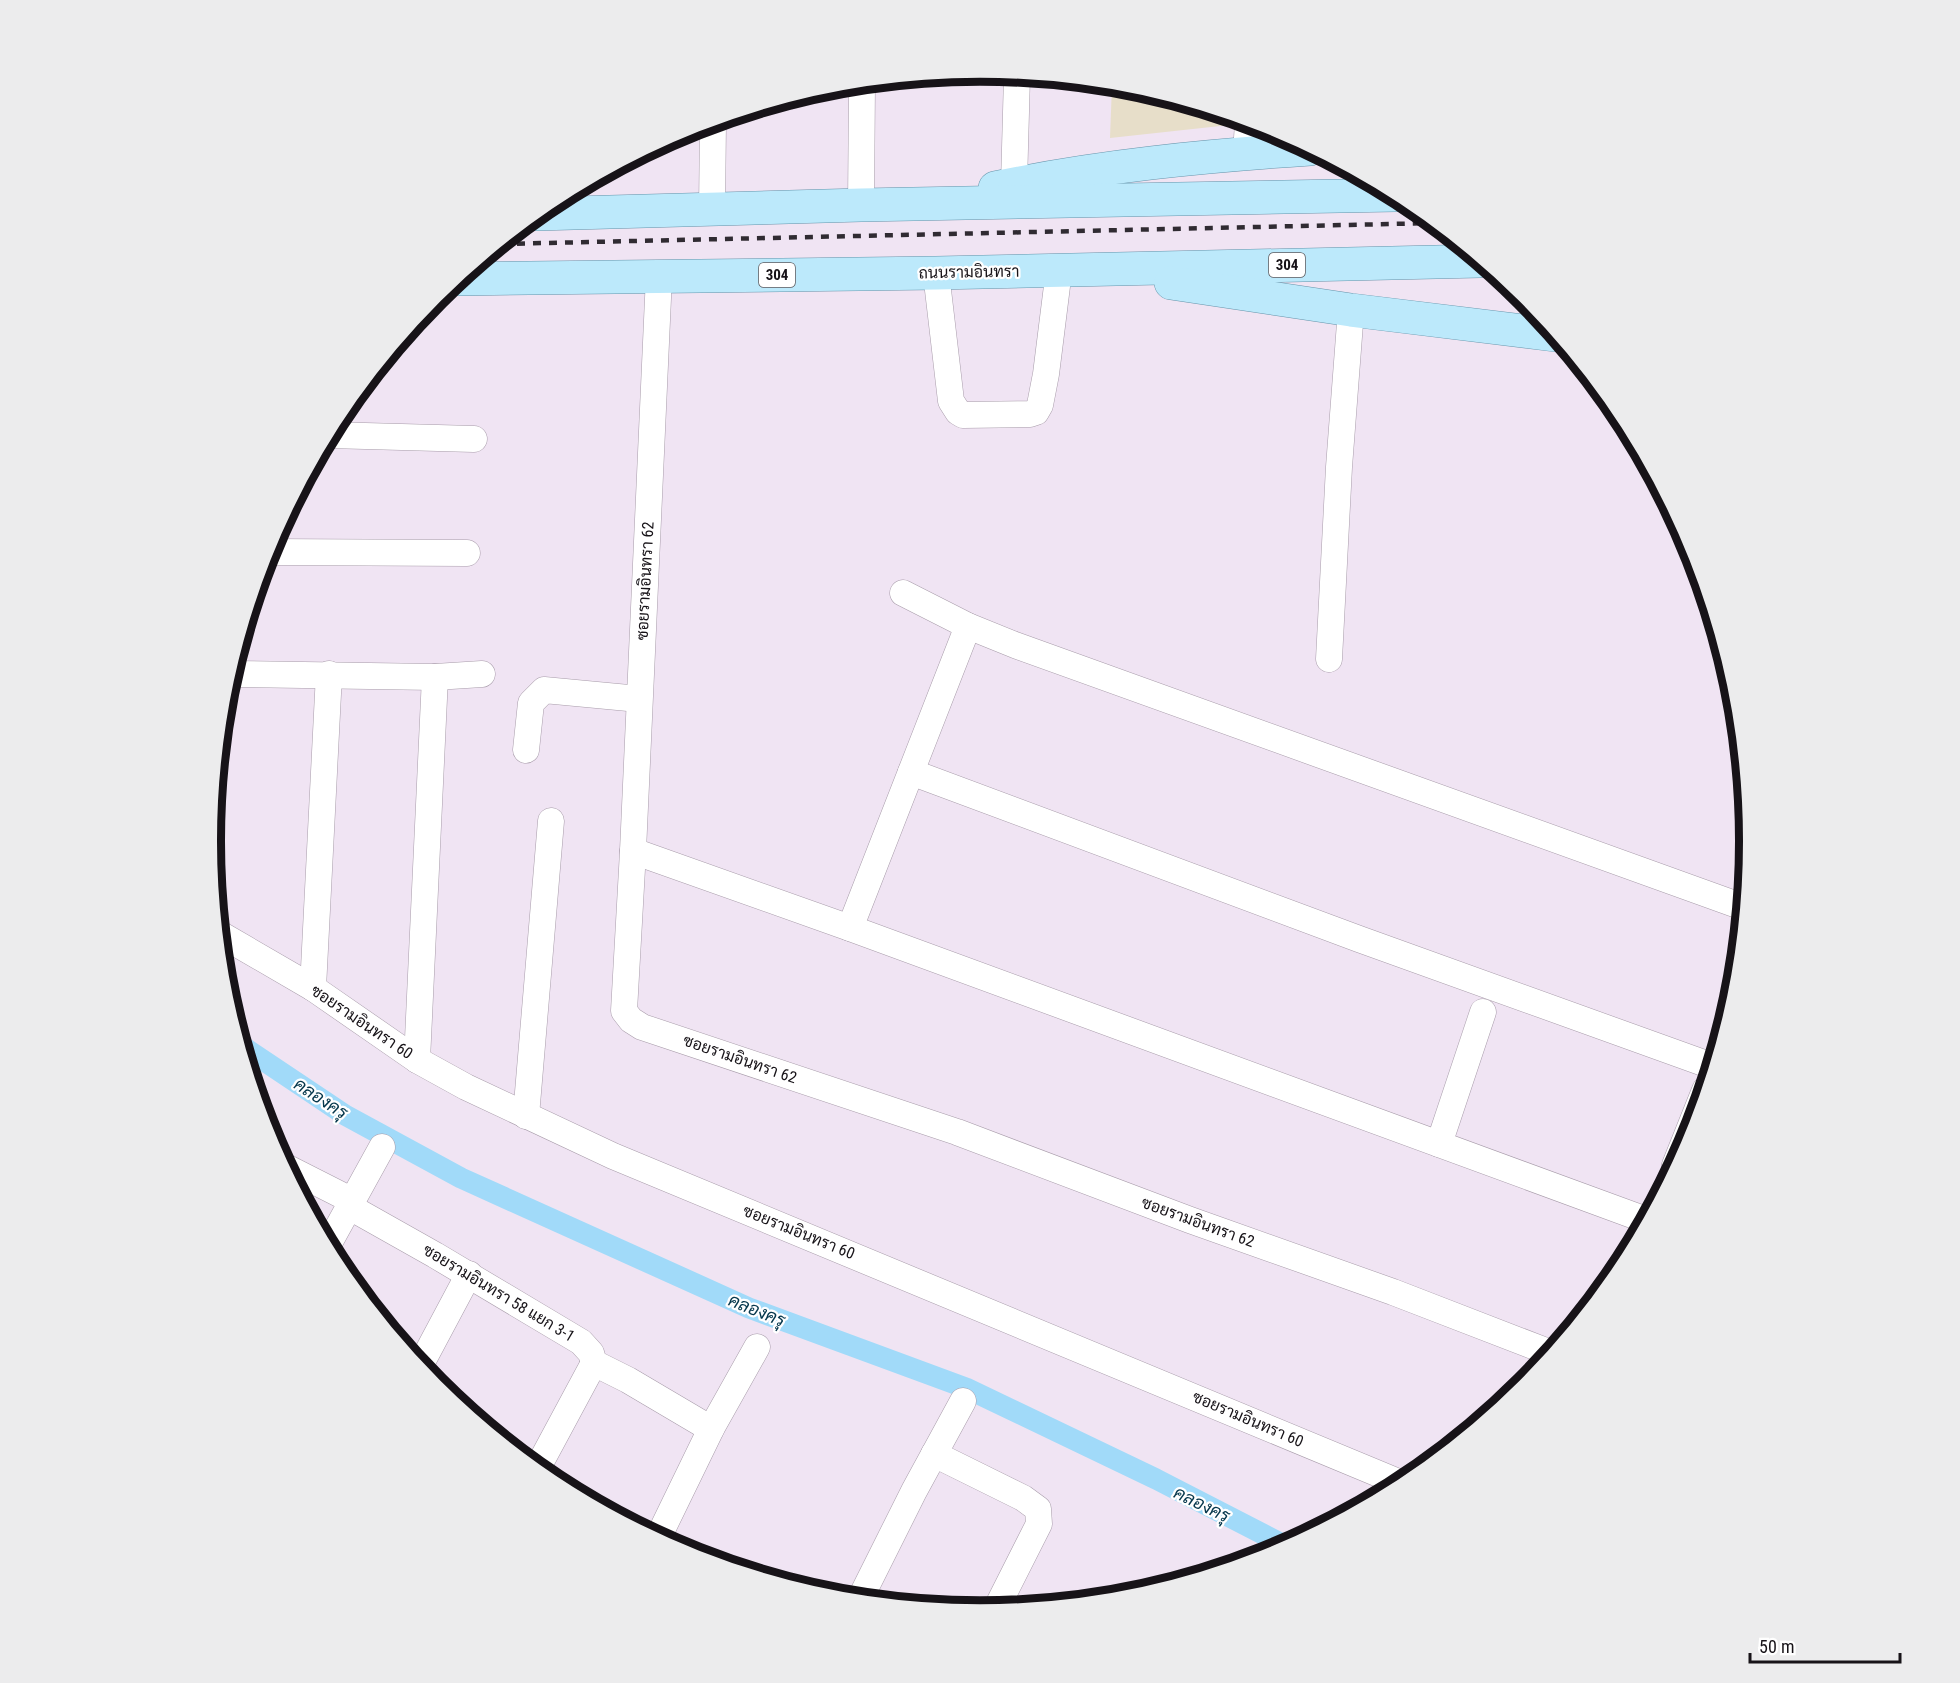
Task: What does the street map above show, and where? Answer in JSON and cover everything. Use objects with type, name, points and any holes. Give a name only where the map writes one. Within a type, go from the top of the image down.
[{"type":"main road","points":[[908,205],[1247,138],[1277,143]]},
{"type":"main road","points":[[557,211],[712,210],[1378,195]]},
{"type":"main road","name":"ถนนรามอินทรา","points":[[472,279],[936,273],[1468,261]]},
{"type":"main road","points":[[1095,270],[1351,310],[1544,334]]},
{"type":"street","points":[[1014,184],[1017,83]]},
{"type":"street","points":[[861,206],[862,92]]},
{"type":"street","points":[[712,210],[713,132]]},
{"type":"street","points":[[936,273],[951,401],[954,407],[963,415],[1030,414],[1036,412],[1040,405],[1059,270]]},
{"type":"street","name":"ซอยรามอินทรา 62","points":[[658,276],[624,1011],[631,1020],[642,1027],[957,1132],[1543,1350]]},
{"type":"street","points":[[1329,659],[1351,310]]},
{"type":"street","points":[[339,435],[474,440]]},
{"type":"street","points":[[279,552],[467,553]]},
{"type":"street","points":[[903,593],[968,626],[1736,904]]},
{"type":"street","points":[[850,928],[968,626]]},
{"type":"street","points":[[240,674],[435,677],[482,674]]},
{"type":"street","points":[[313,988],[329,674]]},
{"type":"street","points":[[417,1060],[435,677]]},
{"type":"street","points":[[526,750],[531,703],[544,690],[639,699]]},
{"type":"street","points":[[910,772],[1359,939],[1705,1064]]},
{"type":"street","points":[[526,1116],[551,821]]},
{"type":"street","points":[[633,852],[850,928],[1639,1217]]},
{"type":"street","name":"ซอยรามอินทรา 60","points":[[227,938],[313,988],[417,1060],[526,1116],[613,1156],[1392,1479]]},
{"type":"street","points":[[1438,1144],[1482,1011]]},
{"type":"street","points":[[332,1236],[382,1147]]},
{"type":"street","name":"ซอยรามอินทรา 58 แยก 3-1","points":[[297,1173],[581,1342],[591,1353],[594,1363],[628,1380],[711,1429]]},
{"type":"street","points":[[424,1358],[469,1274]]},
{"type":"street","points":[[662,1530],[711,1429],[757,1347]]},
{"type":"street","points":[[541,1461],[594,1363]]},
{"type":"street","points":[[864,1591],[914,1491],[963,1401]]},
{"type":"street","points":[[934,1454],[1034,1504],[1039,1515],[1039,1524],[1001,1600]]},
{"type":"shaded area","points":[[1112,94],[1176,108],[1229,125],[1110,138]]},
{"type":"waterway","name":"คลองครุ","points":[[251,1052],[345,1115],[461,1178],[749,1308],[966,1388],[1156,1479],[1275,1541]]},
{"type":"railway","points":[[512,244],[1420,223]]}]
